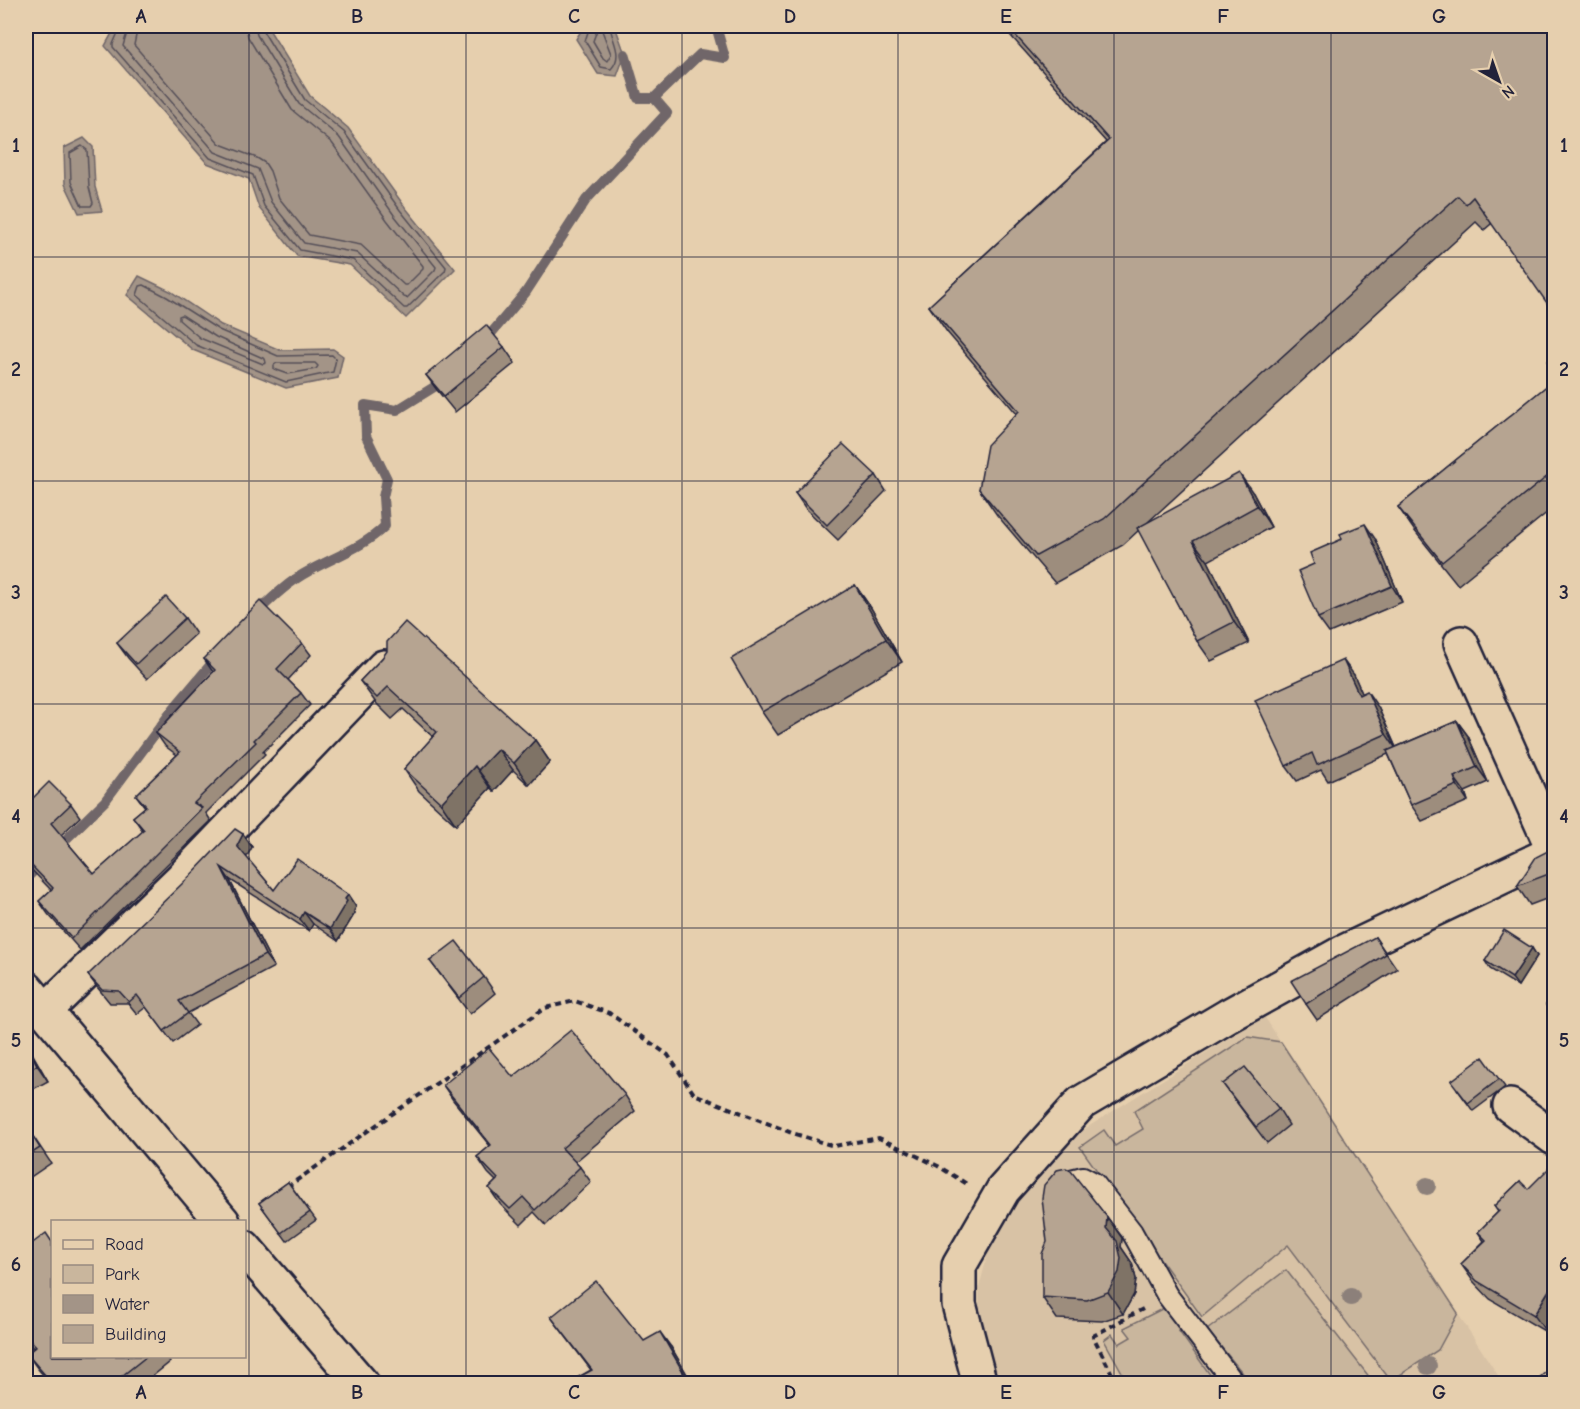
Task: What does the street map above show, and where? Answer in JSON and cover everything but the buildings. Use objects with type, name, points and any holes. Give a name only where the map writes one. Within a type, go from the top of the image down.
[{"type":"street","points":[[980,1383],[959,1304],[959,1266],[1003,1190],[1081,1103],[1228,1016],[1342,953],[1554,852],[1461,643]]},
{"type":"street","points":[[222,1220],[35,1000],[182,878],[384,667]]},
{"type":"street","points":[[1510,1106],[1554,1137]]},
{"type":"street","points":[[246,1249],[362,1383]]},
{"type":"lane","points":[[1071,1180],[1083,1177],[1094,1183],[1132,1232],[1167,1295],[1235,1383]]},
{"type":"path","points":[[285,1188],[545,1008],[575,1001],[609,1013],[668,1055],[694,1094],[792,1133],[834,1146],[879,1138],[938,1166],[996,1202]]},
{"type":"path","points":[[1117,1383],[1093,1336],[1167,1295]]},
{"type":"shaded area","points":[[1264,1016],[1503,1383],[994,1384],[979,1329],[979,1288],[989,1249],[1008,1207],[1064,1142]]},
{"type":"green space","points":[[1247,1037],[1281,1042],[1458,1313],[1438,1350],[1391,1381],[1288,1245],[1202,1317],[1080,1147],[1104,1130],[1115,1146],[1143,1129],[1134,1111]]},
{"type":"green space","points":[[1286,1270],[1374,1383],[1251,1383],[1207,1330]]},
{"type":"green space","points":[[1170,1305],[1185,1325],[1178,1330],[1216,1383],[1128,1383],[1104,1340],[1112,1334],[1119,1344],[1131,1337],[1124,1328]]},
{"type":"water","points":[[116,26],[267,26],[310,96],[348,128],[405,207],[455,269],[406,318],[350,265],[297,256],[259,208],[249,179],[207,163],[105,46]]},
{"type":"water","points":[[584,26],[615,26],[625,54],[617,76],[598,74],[576,39]]},
{"type":"water","points":[[84,138],[93,147],[95,187],[102,211],[79,213],[65,184],[64,148]]},
{"type":"water","points":[[139,276],[170,291],[221,325],[280,350],[333,349],[343,356],[338,378],[286,388],[193,350],[127,295]]},
{"type":"waterway","points":[[625,54],[638,98],[654,98],[700,54],[725,58],[716,26]]},
{"type":"waterway","points":[[483,343],[526,292],[586,200],[667,113],[654,98]]},
{"type":"waterway","points":[[254,615],[294,580],[358,546],[385,526],[383,497],[387,479],[366,436],[365,405],[397,410],[447,379]]},
{"type":"waterway","points":[[57,848],[105,801],[174,708],[218,656]]},
{"type":"waterway","points":[[26,879],[43,861]]}]
